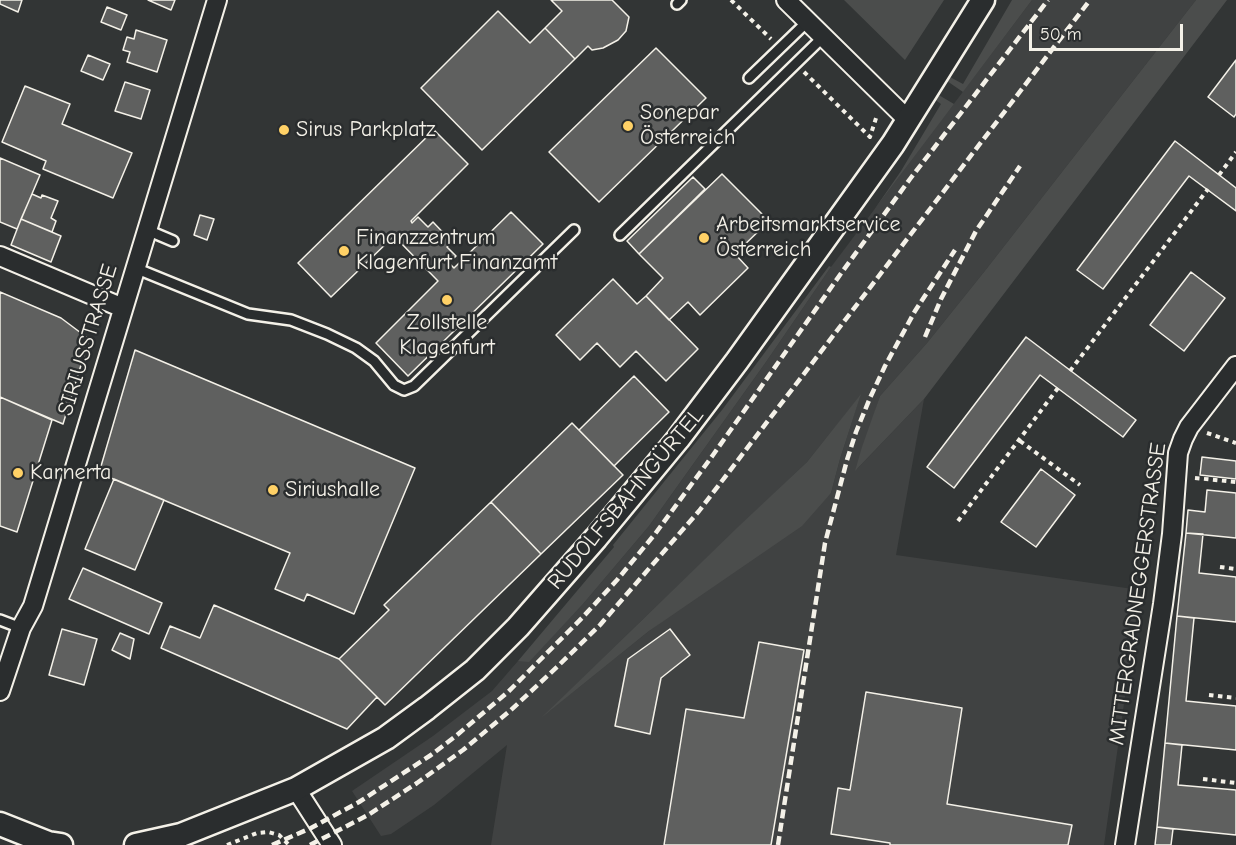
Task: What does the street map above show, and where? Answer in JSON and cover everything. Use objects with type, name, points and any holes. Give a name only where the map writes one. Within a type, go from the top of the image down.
[{"type":"street","name":"SIRIUSSTRASSE","points":[[0,691],[21,628],[33,606],[217,0]]},
{"type":"street","points":[[786,0],[908,120]]},
{"type":"street","name":"RUDOLFSBAHNGÜRTEL","points":[[136,845],[180,835],[296,789],[386,738],[475,670],[518,627],[678,439],[893,144],[983,0]]},
{"type":"street","points":[[0,256],[123,308]]},
{"type":"street","name":"MITTERGRADNEGGERSTRASSE","points":[[1125,845],[1163,604],[1172,534],[1178,453],[1190,427],[1236,366]]},
{"type":"street","points":[[296,789],[332,845]]},
{"type":"street","points":[[0,825],[48,843],[61,845]]},
{"type":"lane","points":[[749,78],[807,22]]},
{"type":"lane","points":[[620,235],[823,37]]},
{"type":"lane","points":[[147,230],[174,241]]},
{"type":"lane","points":[[135,268],[248,314],[291,320],[327,334],[356,348],[374,361],[394,385],[404,390],[414,386],[574,230]]},
{"type":"lane","points":[[0,620],[21,628]]},
{"type":"path","points":[[1219,174],[1236,152]]},
{"type":"path","points":[[1070,371],[1208,189]]},
{"type":"path","points":[[958,521],[1058,388]]},
{"type":"path","points":[[1190,427],[1236,442]]},
{"type":"path","points":[[1020,441],[1080,485]]},
{"type":"path","points":[[1176,476],[1236,482]]},
{"type":"path","points":[[1220,567],[1236,569]]},
{"type":"path","points":[[1209,695],[1236,698]]},
{"type":"path","points":[[1203,779],[1236,783]]},
{"type":"path","points":[[227,845],[257,833],[268,832],[279,835],[289,845]]},
{"type":"shaded area","points":[[844,0],[944,0],[905,60]]},
{"type":"shaded area","points":[[1012,0],[1032,0],[963,92],[947,81],[950,77],[963,84]]},
{"type":"shaded area","points":[[1032,0],[1196,0],[984,272],[927,343],[880,396],[857,469],[924,399],[896,555],[1140,590],[1104,845],[491,845],[507,745],[434,805],[391,834],[381,836],[352,791],[433,736],[492,691],[518,661],[529,661],[583,604],[649,526],[831,267]],"holes":[[[860,396],[831,493],[649,631],[548,712],[807,462]]]},
{"type":"shaded area","points":[[1196,0],[1227,0],[924,399],[855,471],[880,396],[927,343],[984,272]]},
{"type":"shaded area","points":[[937,94],[954,104],[874,210],[901,171],[941,104],[934,99]]},
{"type":"shaded area","points":[[829,266],[831,267],[766,362],[649,526],[583,604],[529,662],[518,661],[614,547],[613,545],[722,410]]},
{"type":"shaded area","points":[[861,394],[831,493],[802,526],[649,631],[541,718],[807,462]]},
{"type":"building","points":[[0,0],[22,0],[18,12],[0,4]]},
{"type":"building","points":[[148,0],[175,0],[171,10]]},
{"type":"building","points":[[551,0],[612,0],[629,17],[626,31],[618,40],[603,48],[592,50],[588,46],[575,59],[545,28],[562,11]]},
{"type":"building","points":[[107,7],[127,15],[121,30],[101,22]]},
{"type":"building","points":[[498,11],[530,43],[545,28],[575,59],[482,150],[421,88]]},
{"type":"building","points":[[136,30],[167,40],[157,72],[127,62],[130,52],[123,50],[127,37],[134,39]]},
{"type":"building","points":[[656,48],[706,98],[599,202],[549,152]]},
{"type":"building","points":[[88,55],[110,64],[103,80],[81,71]]},
{"type":"building","points":[[1236,60],[1236,114],[1234,117],[1208,97]]},
{"type":"building","points":[[125,82],[150,90],[141,119],[115,111]]},
{"type":"building","points":[[25,86],[70,104],[62,124],[132,153],[113,198],[43,169],[46,161],[2,142]]},
{"type":"building","name":"Finanzzentrum Klagenfurt Finanzamt","points":[[434,130],[468,164],[411,221],[412,223],[418,217],[428,227],[433,222],[452,242],[447,247],[456,256],[449,263],[454,268],[511,212],[543,244],[408,376],[376,343],[438,281],[394,236],[331,297],[298,263]]},
{"type":"building","points":[[1175,141],[1236,188],[1236,211],[1189,176],[1103,289],[1077,270]]},
{"type":"building","points":[[0,158],[40,175],[17,229],[0,222]]},
{"type":"building","name":"Arbeitsmarktservice Österreich","points":[[722,174],[769,221],[735,254],[748,268],[700,315],[688,302],[669,320],[646,296],[663,278],[639,254]]},
{"type":"building","points":[[693,177],[705,189],[639,254],[627,241]]},
{"type":"building","points":[[32,194],[58,201],[51,218],[56,221],[52,232],[21,219]]},
{"type":"building","points":[[200,215],[214,219],[207,240],[194,235]]},
{"type":"building","points":[[21,219],[61,236],[51,262],[11,245]]},
{"type":"building","points":[[1191,272],[1225,298],[1184,351],[1150,325]]},
{"type":"building","points":[[613,279],[637,304],[646,296],[698,349],[666,381],[636,351],[620,367],[597,343],[580,360],[556,335]]},
{"type":"building","points":[[0,292],[61,318],[89,339],[63,424],[0,397]]},
{"type":"building","points":[[1026,337],[1136,420],[1123,437],[1040,375],[954,488],[927,467]]},
{"type":"building","name":"Siriushalle","points":[[135,350],[415,468],[354,614],[307,594],[304,601],[275,589],[290,553],[99,473]]},
{"type":"building","points":[[634,376],[669,412],[614,466],[579,430]]},
{"type":"building","name":"Karnerta","points":[[0,397],[52,420],[17,532],[0,526]]},
{"type":"building","points":[[572,423],[623,475],[541,554],[491,502]]},
{"type":"building","points":[[1202,457],[1236,461],[1236,479],[1200,475]]},
{"type":"building","points":[[1041,469],[1075,495],[1036,547],[1001,522]]},
{"type":"building","points":[[114,479],[164,500],[135,570],[85,549]]},
{"type":"building","points":[[1207,490],[1236,493],[1236,538],[1186,533],[1188,510],[1205,512]]},
{"type":"building","points":[[491,502],[541,554],[385,705],[339,659],[389,610],[384,605]]},
{"type":"building","points":[[1186,533],[1203,534],[1199,573],[1236,577],[1236,622],[1177,616]]},
{"type":"building","points":[[83,568],[162,603],[149,634],[69,599]]},
{"type":"building","points":[[214,605],[339,659],[377,697],[347,729],[161,648],[170,626],[200,638]]},
{"type":"building","points":[[1177,616],[1194,618],[1186,701],[1236,706],[1236,750],[1165,743]]},
{"type":"building","points":[[62,629],[97,639],[84,685],[49,675]]},
{"type":"building","points":[[670,629],[690,655],[661,678],[650,734],[615,726],[628,659]]},
{"type":"building","points":[[120,633],[134,639],[130,659],[112,650]]},
{"type":"building","points":[[759,642],[804,650],[771,845],[664,845],[686,709],[744,718]]},
{"type":"building","points":[[866,692],[962,708],[947,804],[1072,825],[1068,845],[890,845],[890,843],[831,834],[838,788],[850,790]]},
{"type":"building","points":[[1165,743],[1182,745],[1178,785],[1236,790],[1236,835],[1157,827]]},
{"type":"building","points":[[1157,827],[1173,829],[1171,845],[1155,845]]},
{"type":"railway","points":[[272,845],[311,828],[359,802],[431,755],[508,692],[617,580],[655,534],[713,455],[910,179],[1048,0]]},
{"type":"railway","points":[[310,845],[368,815],[463,750],[511,710],[600,625],[699,511],[1090,0]]},
{"type":"railway","points":[[925,337],[941,299],[976,231],[1020,166]]},
{"type":"railway","points":[[778,845],[825,543],[847,460],[856,432],[885,366],[915,311],[955,250]]},
{"type":"place","name":"Sonepar Österreich","points":[[628,126]]},
{"type":"place","name":"Sirus Parkplatz","points":[[284,130]]},
{"type":"place","name":"Arbeitsmarktservice Österreich","points":[[704,238]]},
{"type":"place","name":"Finanzzentrum Klagenfurt Finanzamt","points":[[344,251]]},
{"type":"place","name":"Zollstelle Klagenfurt","points":[[447,300]]},
{"type":"place","name":"Karnerta","points":[[18,473]]},
{"type":"place","name":"Siriushalle","points":[[273,490]]}]
